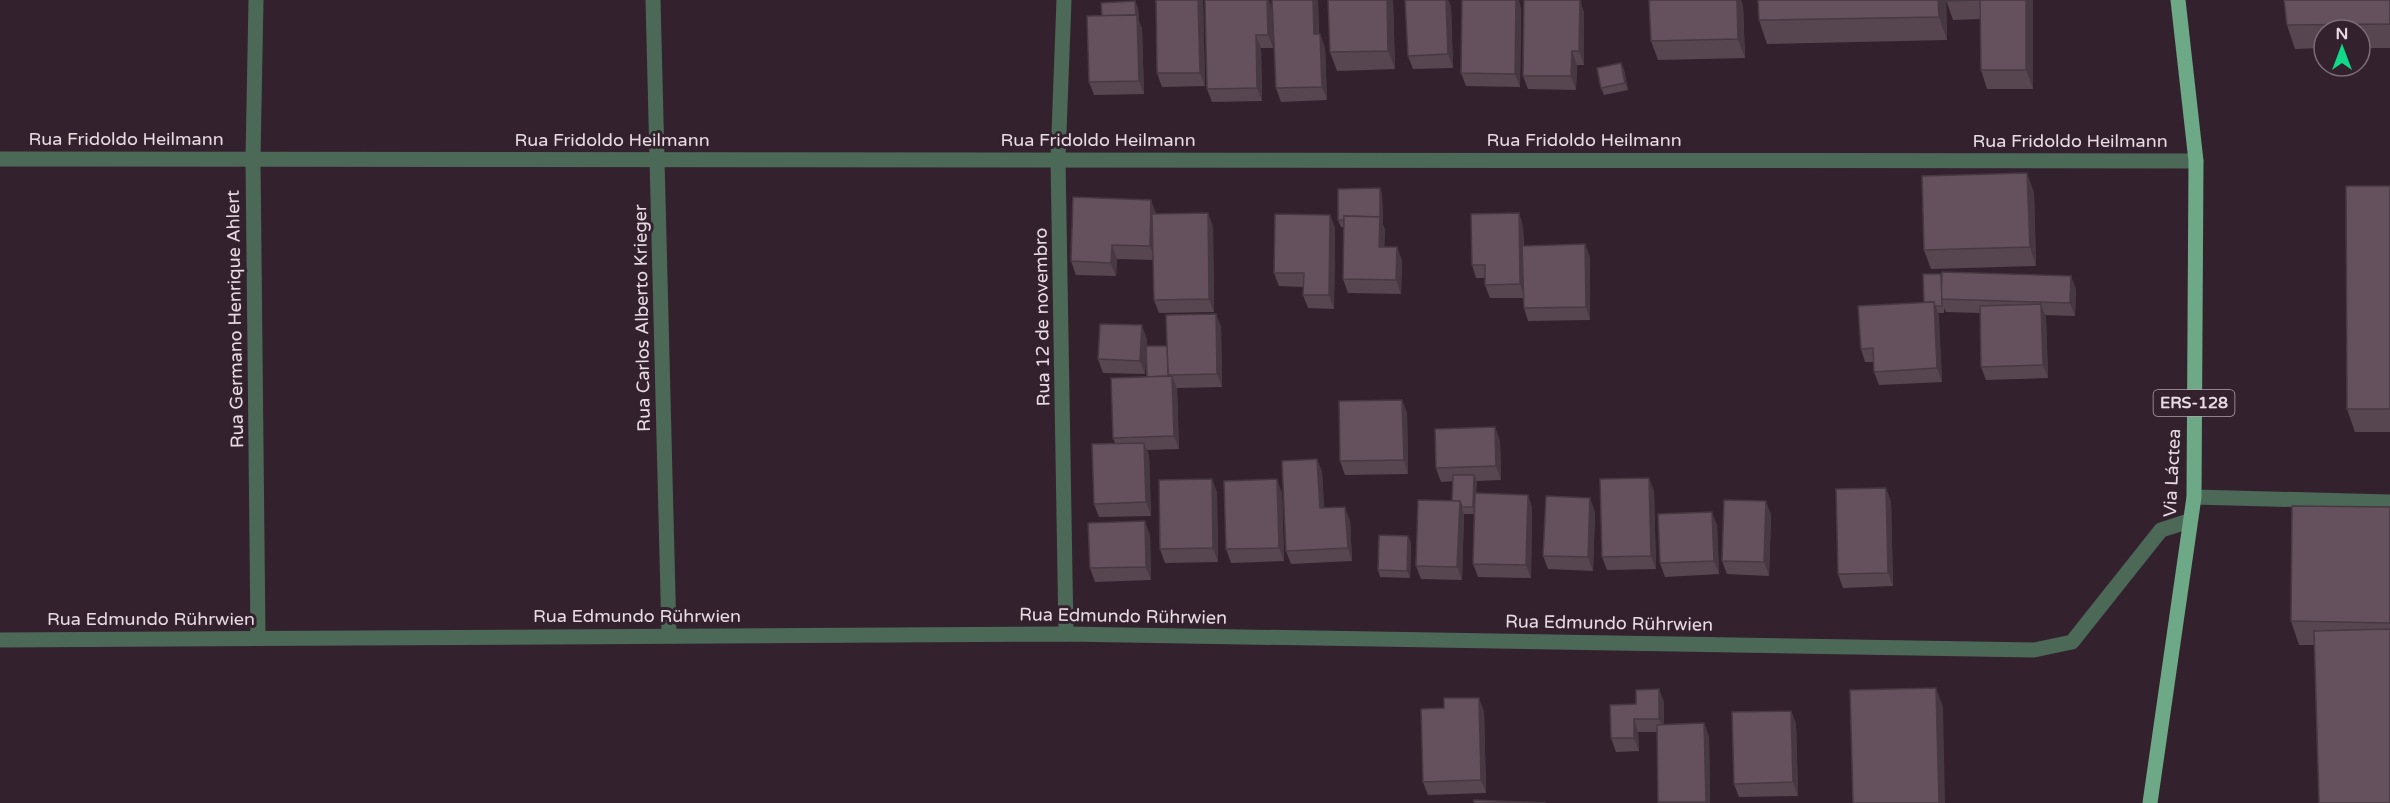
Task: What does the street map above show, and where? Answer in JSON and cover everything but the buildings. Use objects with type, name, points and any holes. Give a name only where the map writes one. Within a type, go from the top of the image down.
[{"type":"main road","name":"Via Láctea","points":[[2150,803],[2194,497],[2196,160],[2178,0]]},
{"type":"street","name":"Rua Germano Henrique Ahlert","points":[[256,0],[253,159],[258,638]]},
{"type":"street","name":"Rua Carlos Alberto Krieger","points":[[653,0],[669,635]]},
{"type":"street","name":"Rua 12 de novembro","points":[[1064,0],[1058,159],[1066,634]]},
{"type":"street","name":"Rua Fridoldo Heilmann","points":[[0,159],[2196,160]]},
{"type":"street","points":[[2194,497],[2390,502]]},
{"type":"street","name":"Rua Edmundo Rührwien","points":[[0,640],[1066,634],[2034,650],[2072,642],[2161,530],[2189,521]]}]
